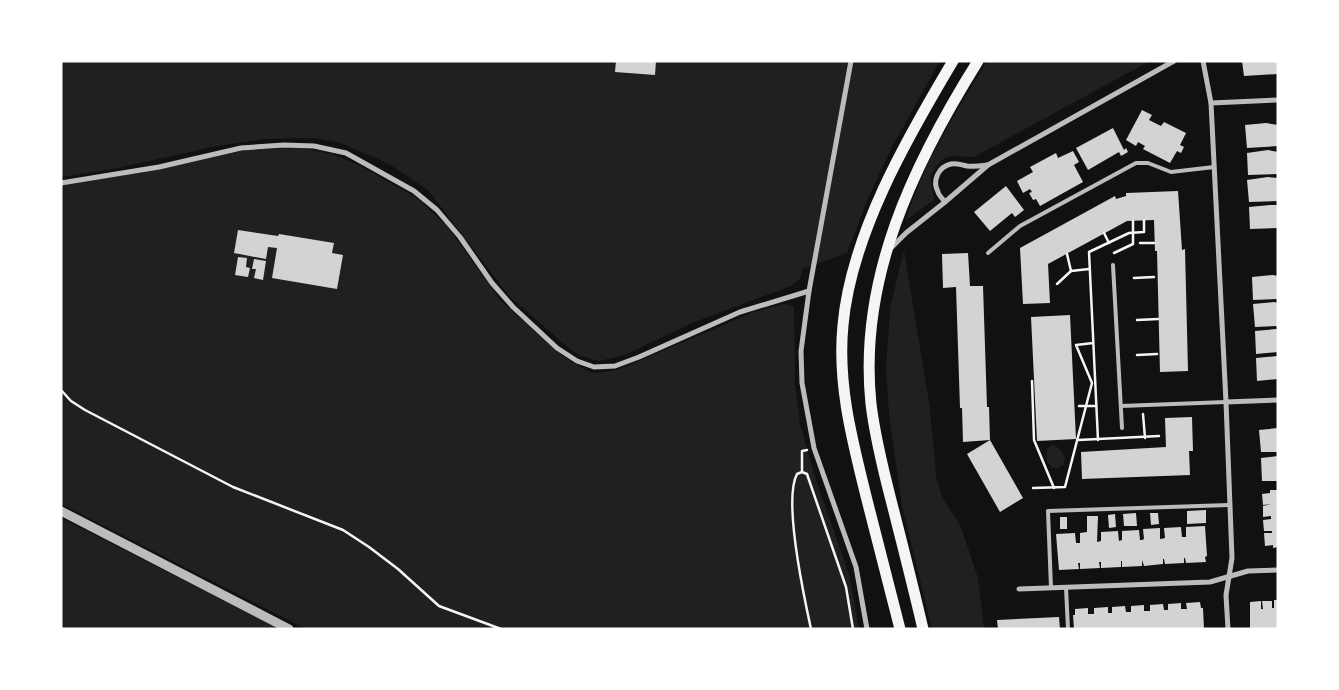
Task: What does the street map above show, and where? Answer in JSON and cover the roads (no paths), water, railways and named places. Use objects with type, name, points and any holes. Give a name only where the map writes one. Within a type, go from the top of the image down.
[{"type":"main road","points":[[900,629],[846,410],[842,369],[843,326],[846,300],[853,270],[884,188],[952,61]]},
{"type":"main road","points":[[923,629],[880,456],[871,405],[869,370],[873,309],[884,256],[905,197],[926,150],[978,61]]},
{"type":"street","points":[[851,61],[809,291],[801,351],[802,383],[814,448],[856,567],[867,629]]},
{"type":"street","points":[[884,256],[906,233],[988,165],[1174,61]]},
{"type":"street","points":[[1203,61],[1211,103],[1226,402],[1232,558],[1226,595],[1228,629]]},
{"type":"street","points":[[1211,103],[1278,100]]},
{"type":"street","points":[[61,183],[159,166],[240,148],[291,145],[314,146],[346,154],[414,191],[437,210],[460,237],[492,283],[513,307],[557,348],[577,361],[594,367],[615,366],[740,312],[809,291]]},
{"type":"street","points":[[945,202],[935,185],[939,172],[952,164],[988,165]]},
{"type":"street","points":[[1226,402],[1278,400]]},
{"type":"street","points":[[61,512],[289,629]]},
{"type":"street","points":[[1019,590],[1210,582],[1248,571],[1278,570]]},
{"type":"lane","points":[[988,253],[1020,226],[1136,163],[1148,163],[1171,172],[1214,167]]},
{"type":"lane","points":[[1113,266],[1122,428]]},
{"type":"lane","points":[[1121,406],[1226,402]]},
{"type":"lane","points":[[1051,588],[1048,511],[1230,505]]},
{"type":"lane","points":[[1066,588],[1068,629]]}]
